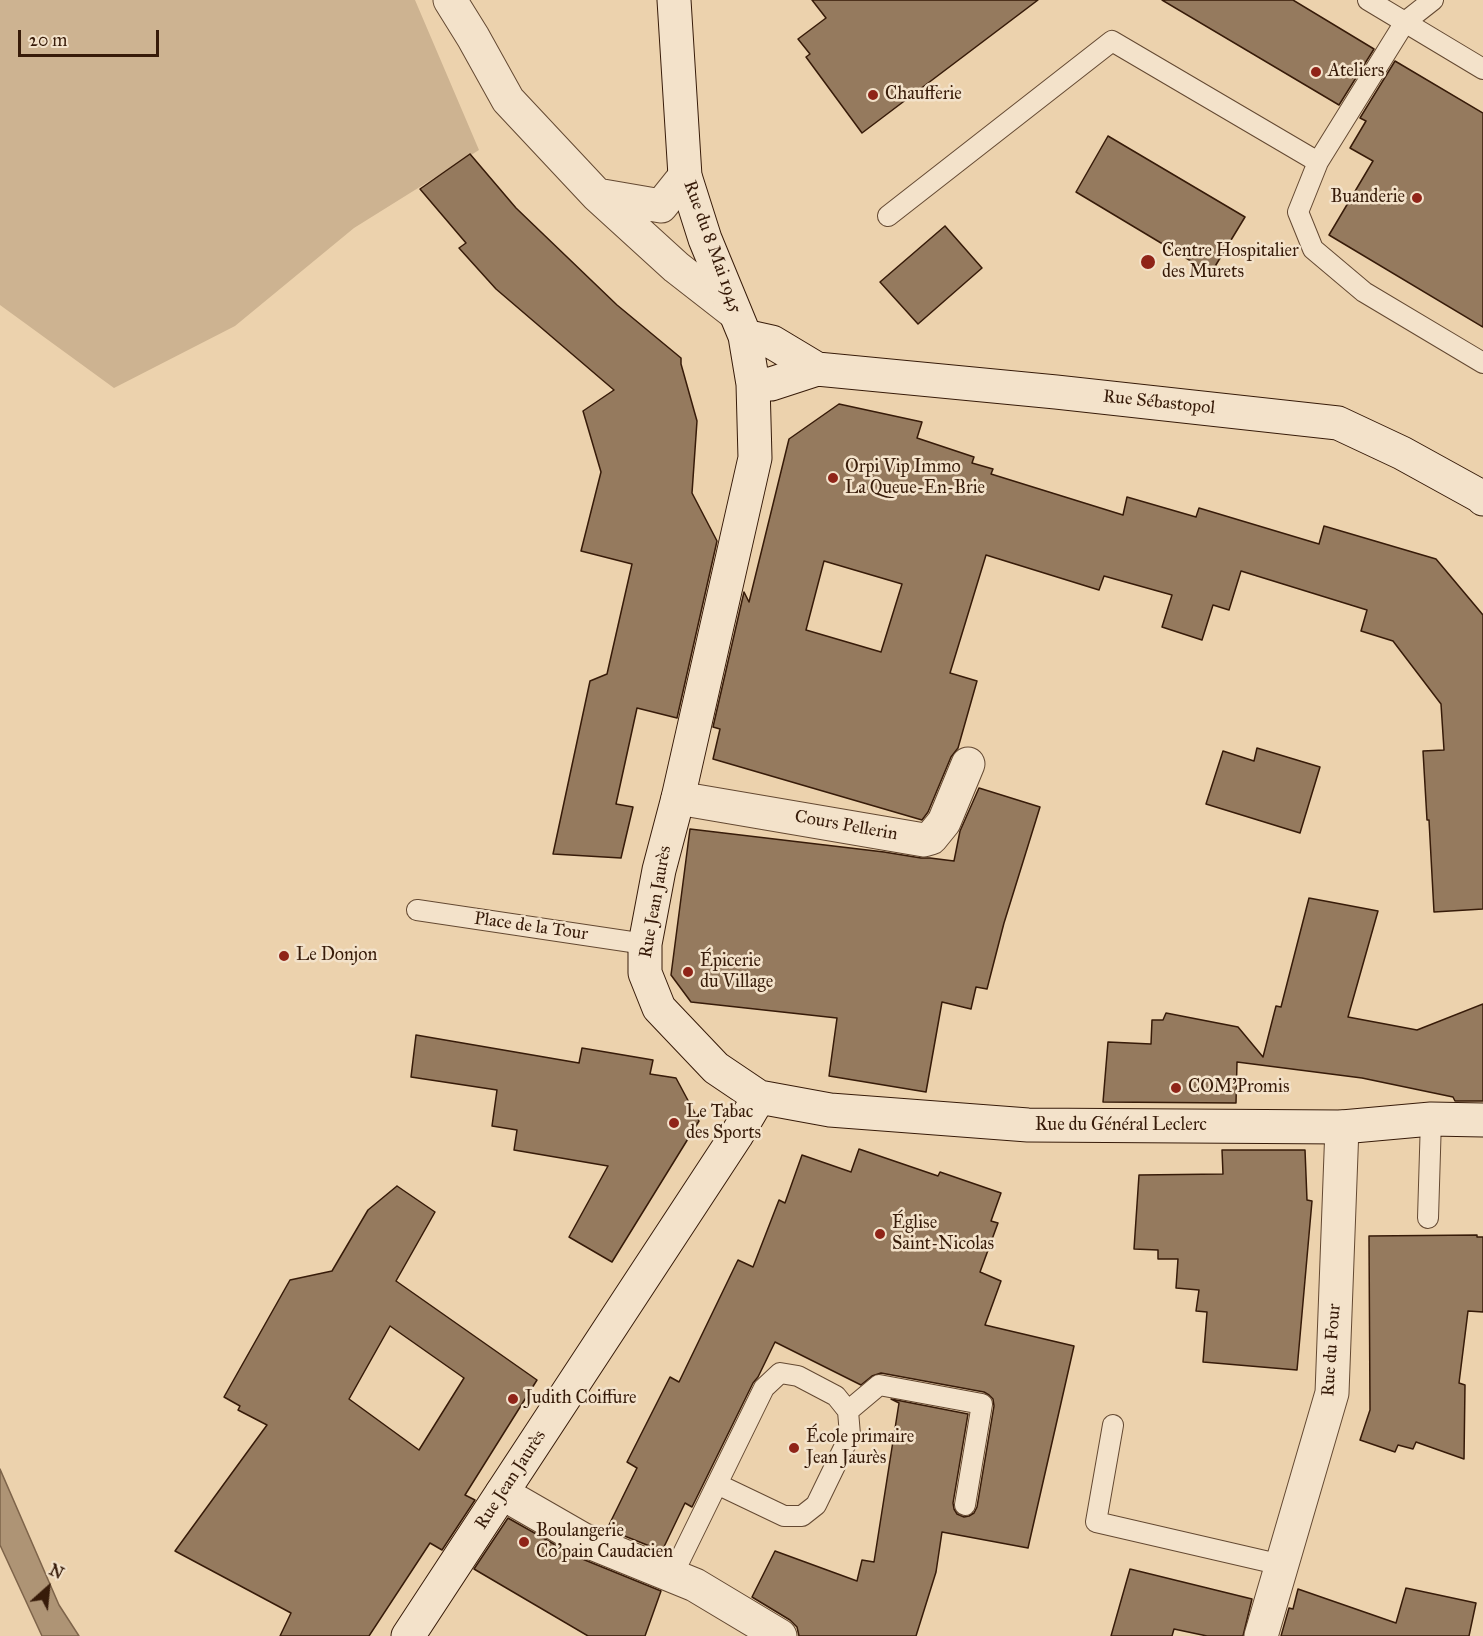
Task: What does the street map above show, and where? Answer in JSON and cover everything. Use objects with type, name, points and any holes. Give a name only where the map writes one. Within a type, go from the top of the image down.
[{"type":"main road","points":[[450,0],[508,100],[597,195],[740,325]]},
{"type":"main road","name":"Rue du 8 Mai 1945","points":[[674,0],[685,176],[705,239],[740,325],[753,384]]},
{"type":"main road","points":[[597,195],[661,206],[685,176]]},
{"type":"main road","name":"Rue Sébastopol","points":[[740,325],[817,369]]},
{"type":"main road","name":"Rue Sébastopol","points":[[753,384],[771,384],[817,369],[1068,393],[1338,423],[1402,453],[1483,499]]},
{"type":"main road","name":"Rue Jean Jaurès","points":[[408,1636],[730,1146],[759,1097],[716,1068],[659,1008],[645,973],[645,944],[659,870],[678,798],[755,458],[753,384]]},
{"type":"main road","name":"Cours Pellerin","points":[[678,798],[924,840],[931,838],[944,822],[968,764]]},
{"type":"main road","name":"Rue du Général Leclerc","points":[[759,1097],[831,1110],[1028,1125],[1342,1126],[1431,1119],[1483,1120]]},
{"type":"main road","name":"Rue du Four","points":[[1261,1636],[1332,1393],[1342,1126]]},
{"type":"main road","points":[[502,1493],[582,1539],[695,1585],[780,1636]]},
{"type":"lane","points":[[1368,0],[1483,69]]},
{"type":"lane","points":[[1433,0],[1405,22],[1318,162],[1298,212],[1313,249],[1364,292],[1483,363]]},
{"type":"lane","points":[[888,216],[1112,41],[1318,162]]},
{"type":"lane","name":"Place de la Tour","points":[[417,910],[645,944]]},
{"type":"lane","points":[[1428,1218],[1431,1119]]},
{"type":"lane","points":[[672,1576],[717,1484],[764,1388],[780,1373],[798,1376],[836,1396],[848,1411],[850,1435],[816,1505],[802,1516],[784,1516],[717,1484]]},
{"type":"lane","points":[[848,1411],[879,1385],[982,1404],[965,1505]]},
{"type":"lane","points":[[1113,1425],[1096,1522],[1282,1565]]},
{"type":"shaded area","points":[[0,0],[415,0],[479,150],[354,228],[235,326],[114,388],[0,305]]},
{"type":"shaded area","points":[[0,1469],[59,1605],[79,1636],[42,1636],[0,1545]]},
{"type":"building","name":"Chaufferie","points":[[812,0],[1038,0],[862,133],[806,57],[810,54],[798,39],[826,18]]},
{"type":"building","name":"Ateliers","points":[[1162,0],[1293,0],[1374,49],[1339,105]]},
{"type":"building","name":"Buanderie","points":[[1395,61],[1483,113],[1483,327],[1329,235],[1373,161],[1350,148],[1366,121],[1360,118]]},
{"type":"building","points":[[1108,136],[1245,217],[1211,273],[1076,192]]},
{"type":"building","points":[[470,154],[516,208],[617,305],[681,358],[697,421],[692,493],[717,541],[677,718],[637,708],[616,804],[633,807],[621,858],[553,854],[590,681],[607,674],[632,564],[581,551],[601,472],[583,411],[614,390],[496,289],[459,248],[466,243],[420,189]]},
{"type":"building","points":[[945,226],[982,268],[918,324],[880,282]]},
{"type":"building","points":[[839,404],[922,422],[917,438],[974,457],[972,463],[993,469],[991,474],[1123,515],[1127,497],[1196,517],[1199,508],[1319,544],[1324,526],[1436,559],[1483,615],[1483,909],[1434,912],[1423,751],[1444,750],[1441,704],[1393,641],[1361,631],[1367,610],[1241,571],[1229,610],[1213,605],[1202,640],[1162,627],[1172,595],[1104,576],[1099,590],[986,555],[950,673],[977,681],[958,748],[951,757],[928,812],[922,820],[713,759],[720,729],[713,727],[744,592],[749,602],[789,439]],"holes":[[[824,561],[902,584],[881,652],[806,630]]]},
{"type":"building","points":[[1257,748],[1320,767],[1300,833],[1206,804],[1223,751],[1254,761]]},
{"type":"building","points":[[979,788],[1040,807],[1004,923],[987,989],[976,987],[971,1009],[942,1002],[926,1092],[829,1076],[837,1018],[691,1002],[671,975],[690,829],[954,861],[960,831]]},
{"type":"building","points":[[1309,898],[1378,911],[1348,1017],[1417,1030],[1483,1004],[1483,1101],[1455,1101],[1453,1097],[1362,1078],[1237,1062],[1236,1103],[1103,1102],[1108,1042],[1151,1044],[1152,1020],[1163,1020],[1166,1013],[1238,1027],[1263,1057],[1276,1006],[1281,1007]]},
{"type":"building","points":[[416,1035],[579,1063],[582,1048],[653,1060],[650,1074],[676,1078],[699,1121],[612,1262],[569,1237],[608,1166],[514,1150],[517,1130],[492,1126],[497,1090],[411,1077]]},
{"type":"building","points":[[859,1149],[938,1176],[940,1172],[1001,1193],[991,1221],[998,1223],[980,1272],[1001,1281],[985,1325],[1074,1346],[1028,1548],[942,1532],[936,1572],[916,1636],[799,1636],[797,1627],[790,1620],[752,1597],[775,1551],[857,1581],[862,1560],[874,1562],[899,1403],[891,1399],[968,1414],[953,1503],[957,1514],[964,1517],[974,1513],[977,1507],[994,1406],[993,1399],[989,1395],[984,1392],[881,1373],[872,1376],[861,1385],[775,1342],[692,1507],[685,1503],[662,1551],[607,1529],[637,1468],[627,1462],[670,1377],[679,1382],[738,1260],[753,1267],[779,1200],[785,1203],[802,1155],[851,1172]]},
{"type":"building","points":[[1222,1150],[1305,1150],[1307,1200],[1312,1201],[1297,1370],[1203,1362],[1207,1312],[1196,1311],[1199,1290],[1176,1288],[1178,1259],[1158,1259],[1158,1250],[1134,1249],[1139,1175],[1223,1174]]},
{"type":"building","points":[[397,1186],[435,1212],[396,1281],[537,1380],[465,1495],[475,1500],[442,1550],[430,1543],[369,1636],[280,1636],[291,1613],[175,1551],[267,1425],[238,1410],[240,1406],[224,1397],[290,1280],[332,1271],[368,1210]],"holes":[[[390,1326],[464,1378],[419,1450],[349,1399]]]},
{"type":"building","points":[[1477,1235],[1477,1237],[1483,1237],[1483,1312],[1468,1311],[1459,1383],[1465,1385],[1464,1459],[1416,1442],[1413,1449],[1398,1445],[1395,1452],[1360,1440],[1370,1410],[1369,1236]]},
{"type":"building","points":[[508,1518],[575,1556],[661,1591],[645,1636],[588,1636],[474,1569]]},
{"type":"building","points":[[1130,1569],[1252,1599],[1243,1636],[1207,1636],[1174,1629],[1172,1636],[1111,1636]]},
{"type":"building","points":[[1406,1588],[1476,1603],[1469,1636],[1281,1636],[1289,1608],[1293,1609],[1298,1589],[1396,1623]]},
{"type":"place","name":"Ateliers","points":[[1316,72]]},
{"type":"place","name":"Chaufferie","points":[[873,95]]},
{"type":"place","name":"Buanderie","points":[[1417,198]]},
{"type":"place","name":"Centre Hospitalier des Murets","points":[[1148,262]]},
{"type":"place","name":"Orpi Vip Immo La Queue-En-Brie","points":[[833,478]]},
{"type":"place","name":"Le Donjon","points":[[284,956]]},
{"type":"place","name":"Épicerie du Village","points":[[688,972]]},
{"type":"place","name":"COM'Promis","points":[[1176,1088]]},
{"type":"place","name":"Le Tabac des Sports","points":[[674,1123]]},
{"type":"place","name":"Église Saint-Nicolas","points":[[880,1234]]},
{"type":"place","name":"Judith Coiffure","points":[[513,1399]]},
{"type":"place","name":"École primaire Jean Jaurès","points":[[794,1448]]},
{"type":"place","name":"Boulangerie Co'pain Caudacien","points":[[524,1542]]}]
